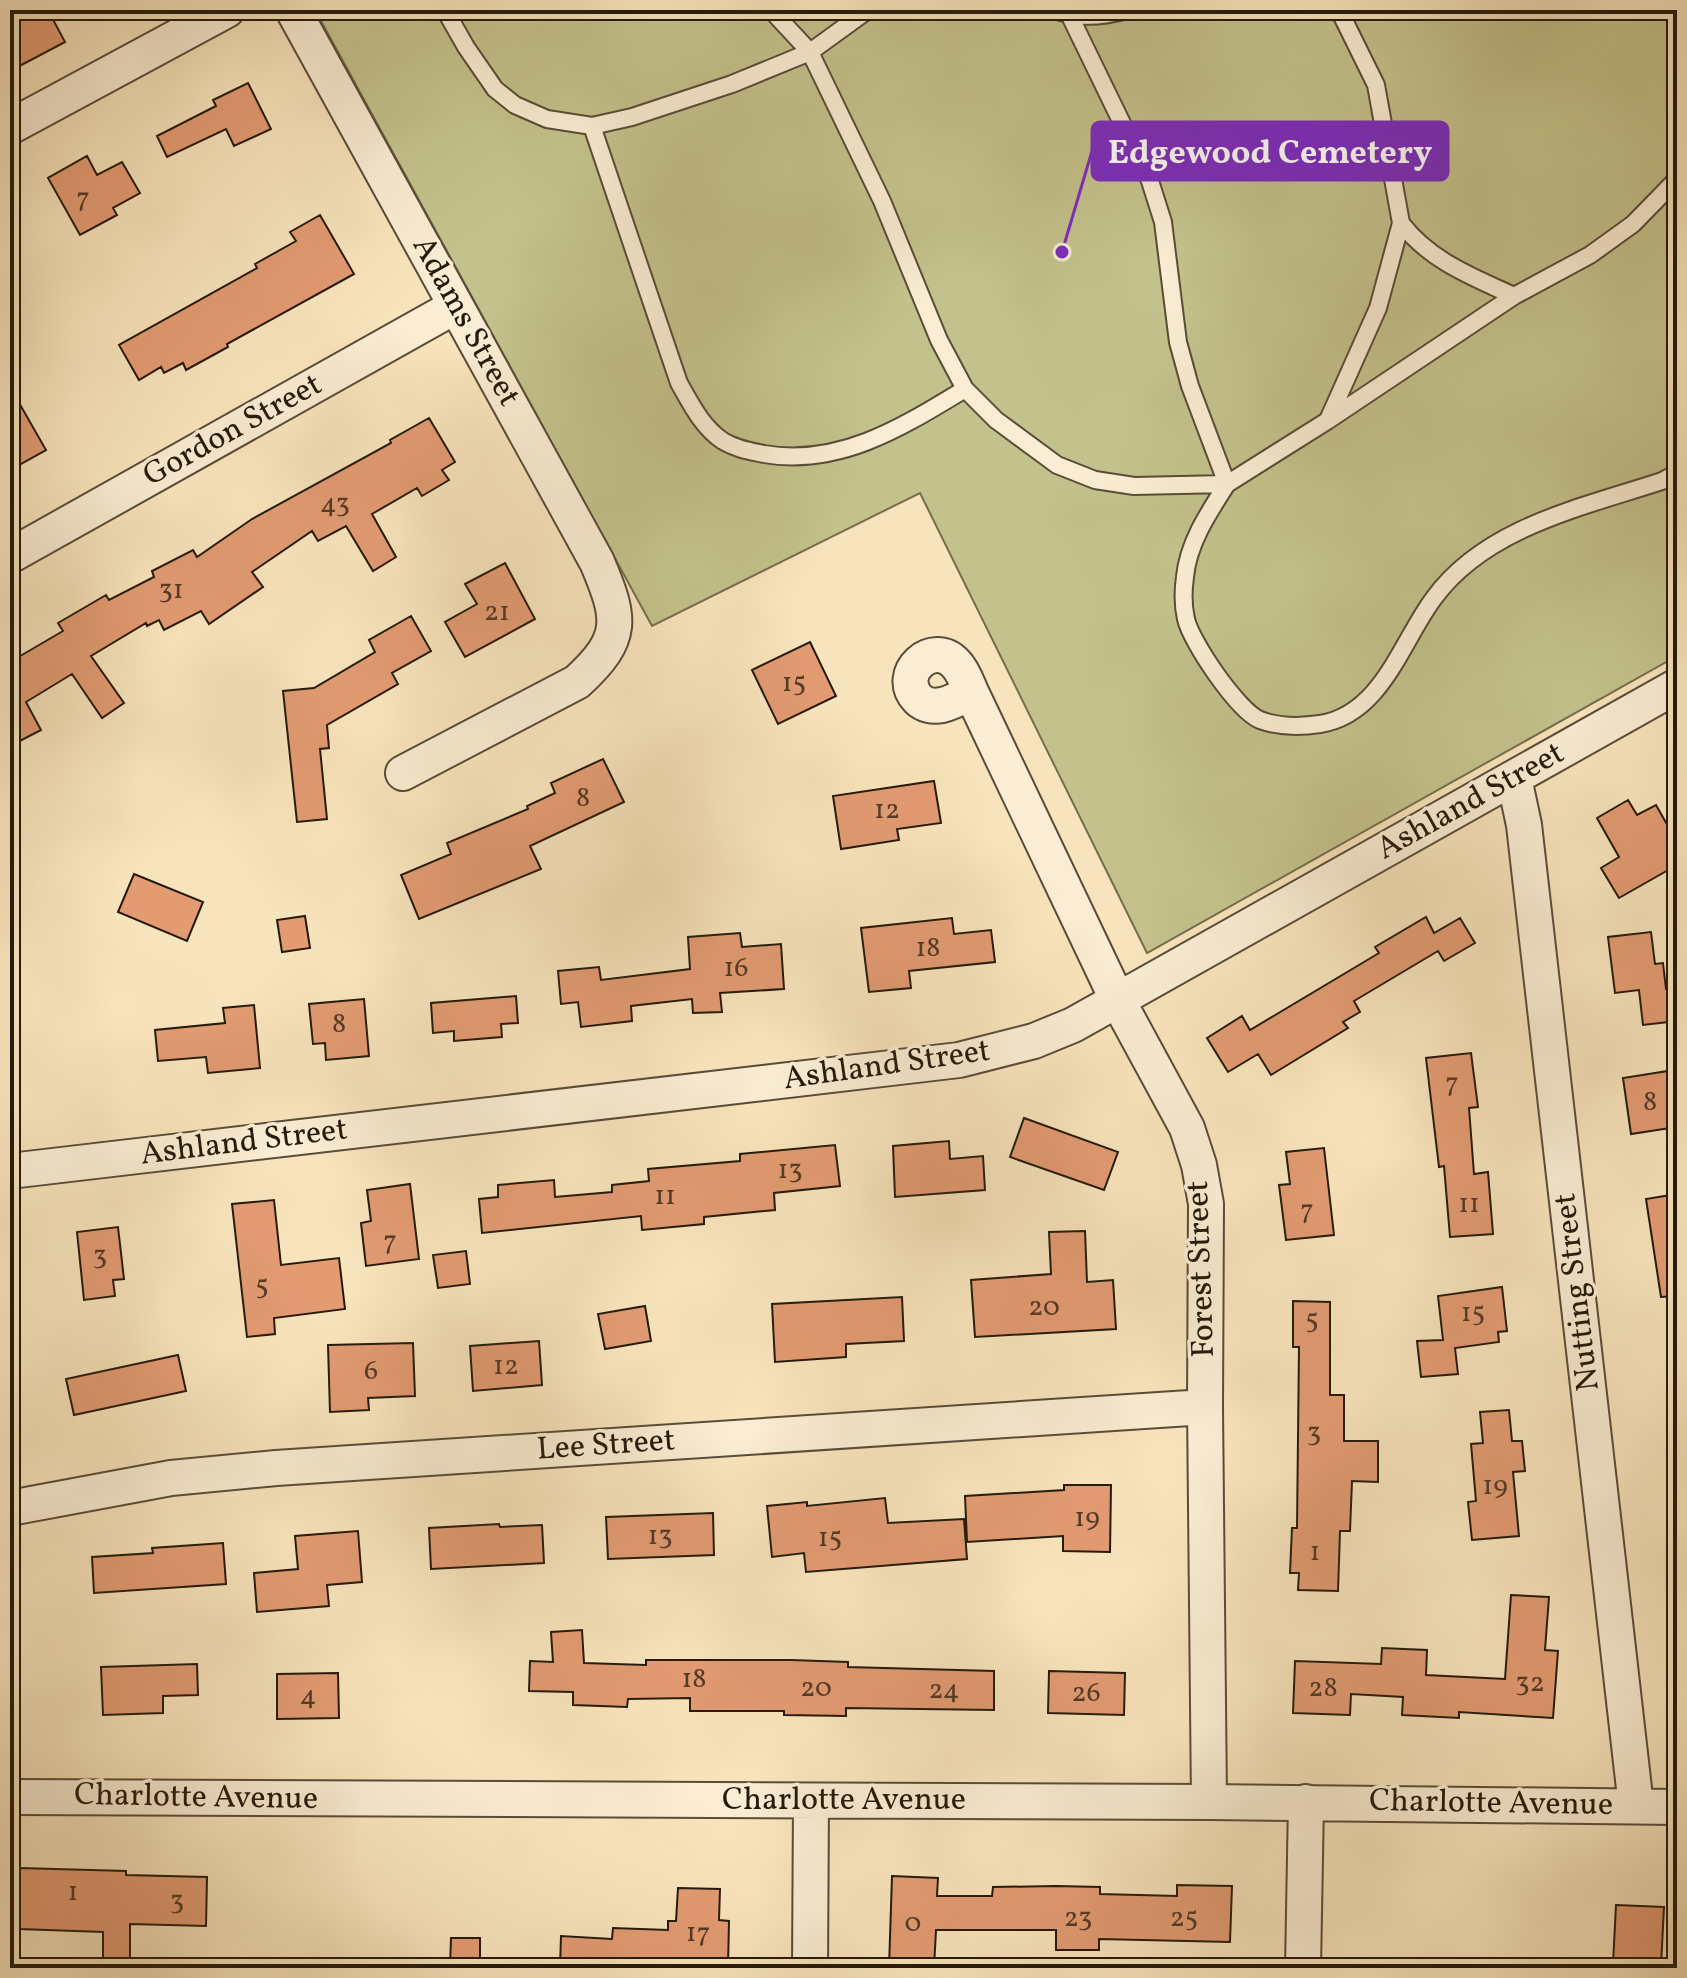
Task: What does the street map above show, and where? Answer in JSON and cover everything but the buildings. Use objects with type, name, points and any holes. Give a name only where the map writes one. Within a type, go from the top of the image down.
[{"type":"street","points":[[10,127],[227,10]]},
{"type":"street","name":"Adams Street","points":[[293,10],[597,562],[612,596],[616,615],[612,641],[599,661],[577,682],[403,773]]},
{"type":"street","name":"Gordon Street","points":[[10,556],[456,306]]},
{"type":"street","name":"Ashland Street","points":[[10,1171],[959,1060],[1034,1041],[1073,1025],[1677,686]]},
{"type":"street","name":"Forest Street","points":[[971,692],[1117,999],[1187,1128],[1199,1165],[1206,1204],[1209,1802]]},
{"type":"street","name":"Nutting Street","points":[[1514,778],[1524,825],[1636,1806]]},
{"type":"street","name":"Lee Street","points":[[10,1508],[171,1478],[276,1468],[1205,1407]]},
{"type":"street","name":"Charlotte Avenue","points":[[10,1797],[1306,1802],[1677,1807]]},
{"type":"street","points":[[810,1968],[811,1802]]},
{"type":"street","points":[[1303,1968],[1306,1802]]},
{"type":"lane","points":[[445,10],[495,89],[515,105],[547,119],[592,126],[632,117],[732,84],[810,52],[868,10]]},
{"type":"lane","points":[[771,10],[810,52],[882,201],[939,340],[965,389],[996,420],[1057,465],[1095,480],[1134,486],[1227,484]]},
{"type":"lane","points":[[1062,13],[1106,16],[1127,10]]},
{"type":"lane","points":[[1327,421],[1378,308],[1401,223],[1376,85],[1339,10]]},
{"type":"lane","points":[[1062,13],[1150,181],[1163,222],[1178,342],[1190,386],[1227,484]]},
{"type":"lane","points":[[592,126],[679,383],[699,418],[723,441],[743,450],[777,456],[812,455],[860,446],[901,428],[965,389]]},
{"type":"lane","points":[[1677,179],[1633,224],[1590,255],[1514,296],[1227,484],[1194,542],[1185,573],[1183,595],[1186,622],[1215,672],[1242,707],[1259,720],[1287,727],[1323,724],[1347,714],[1377,691],[1433,599],[1450,578],[1495,543],[1545,521],[1677,473]]},
{"type":"lane","points":[[1401,223],[1412,237],[1442,262],[1514,296]]},
{"type":"shaded area","points":[[315,10],[1677,10],[1677,656],[1147,953],[920,493],[652,626]]},
{"type":"place","name":"Edgewood Cemetery","points":[[1062,252]]}]
